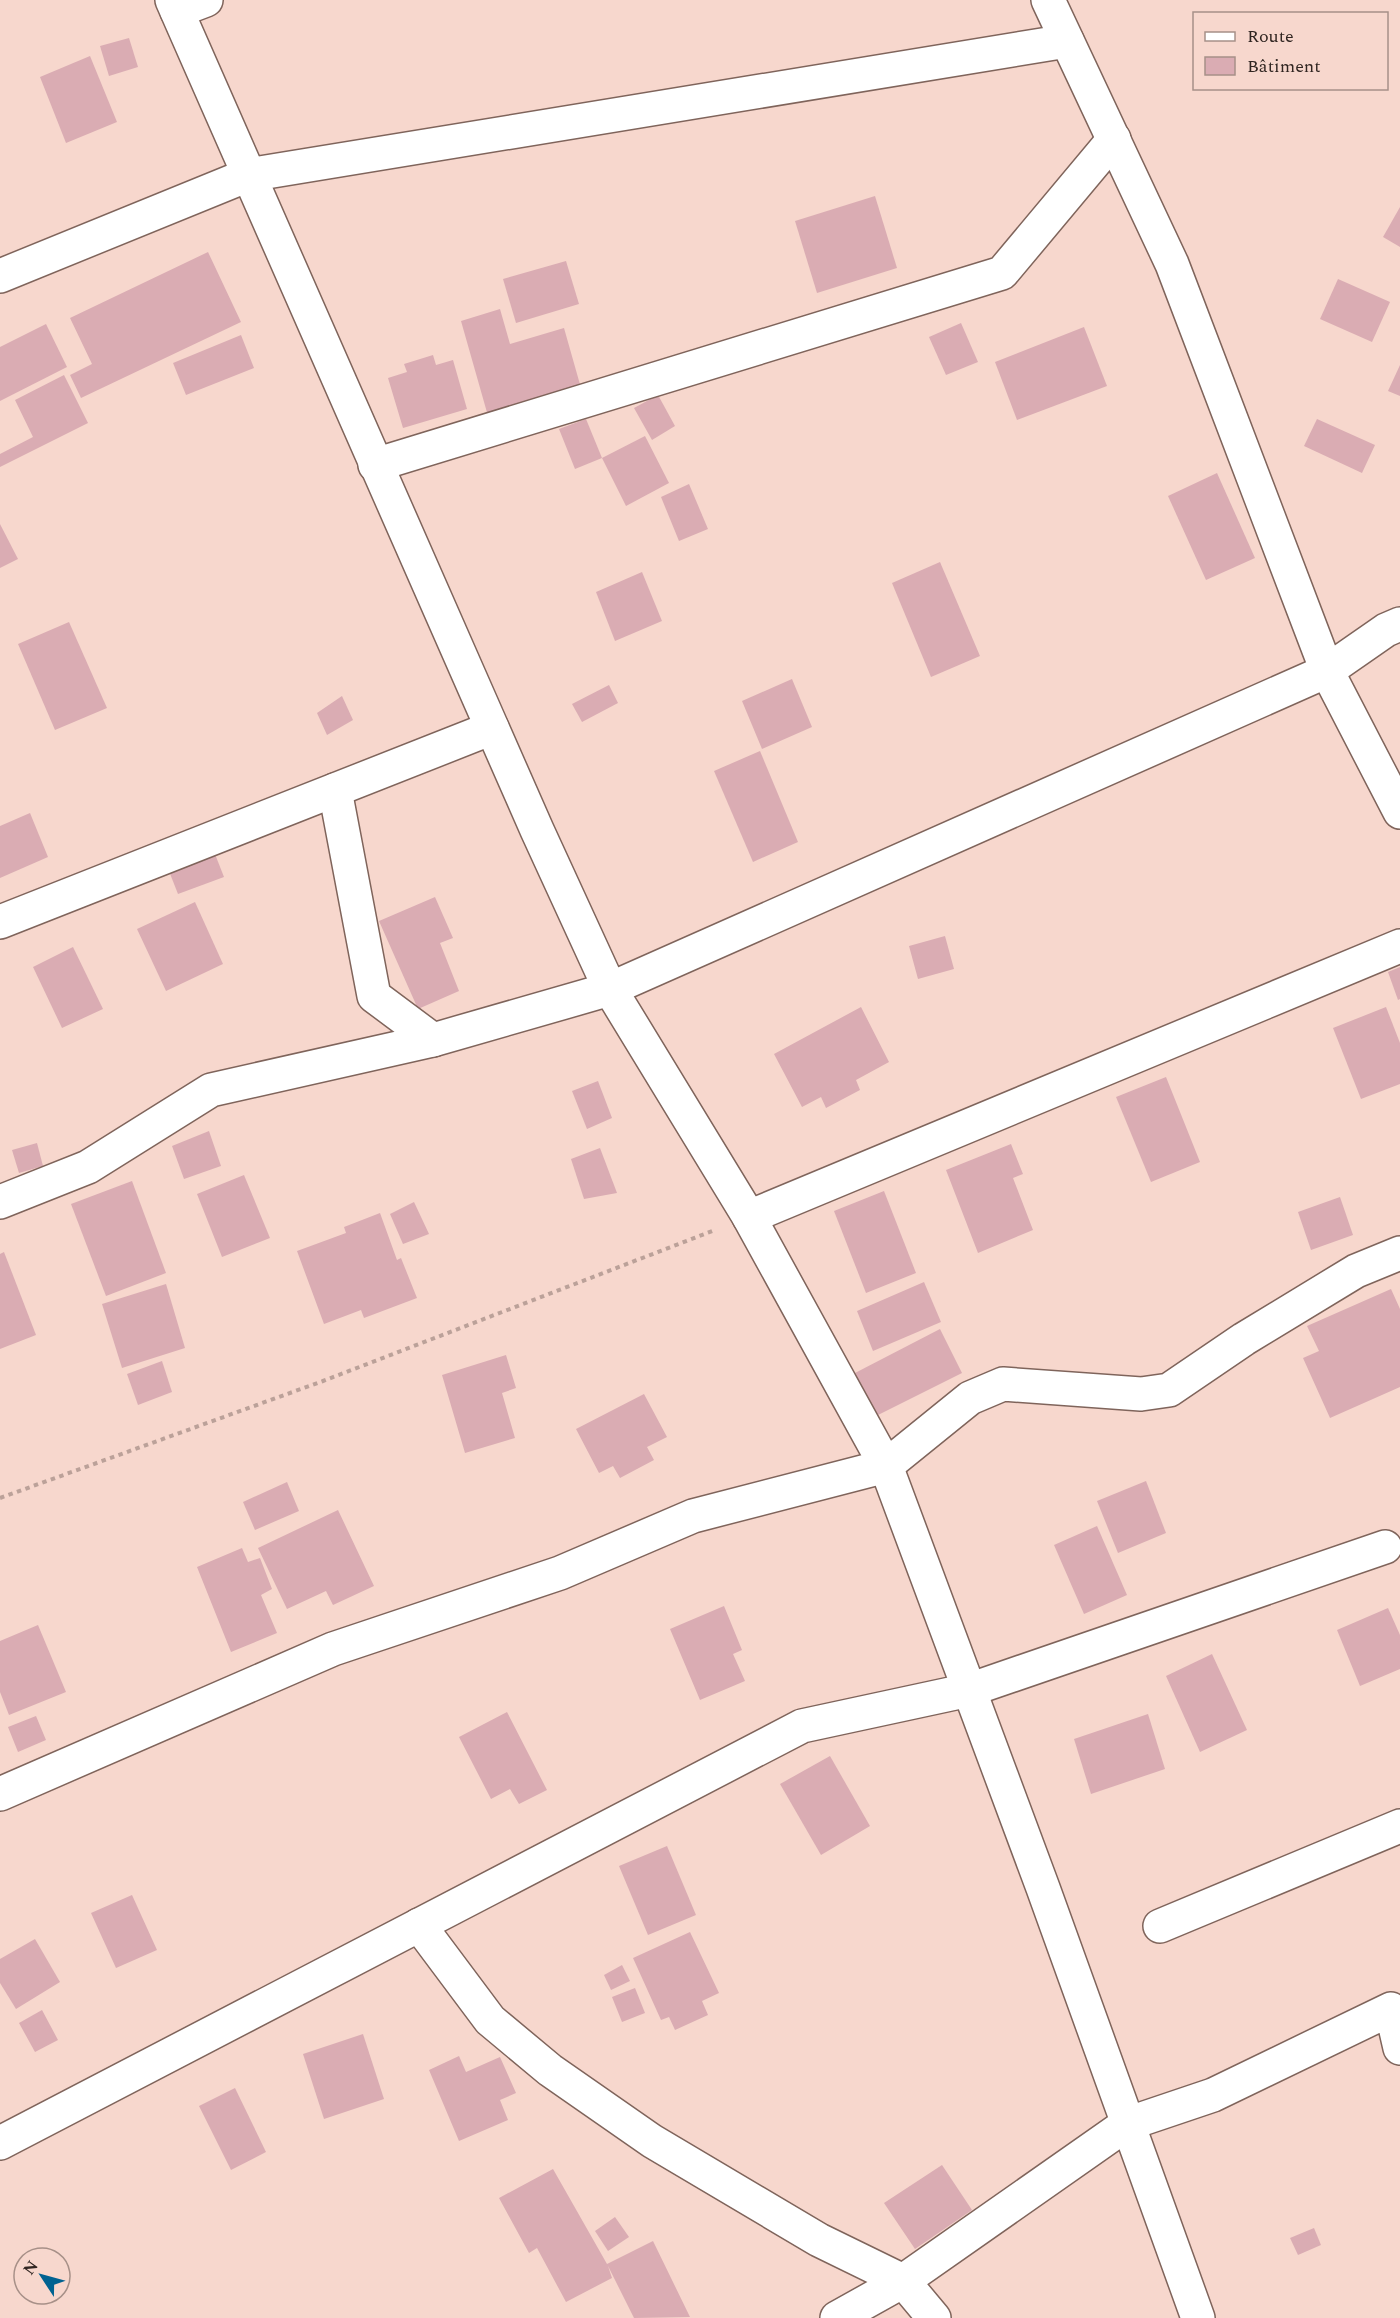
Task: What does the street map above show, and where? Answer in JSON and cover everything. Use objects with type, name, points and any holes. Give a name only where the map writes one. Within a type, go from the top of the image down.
[{"type":"street","points":[[1048,0],[1172,264],[1327,671],[1400,812]]},
{"type":"street","points":[[185,4],[248,175],[610,989],[749,1217],[886,1466],[1198,2318]]},
{"type":"street","points":[[0,276],[248,175],[1067,41]]},
{"type":"street","points":[[375,465],[1002,273],[1114,139]]},
{"type":"street","points":[[0,1202],[88,1167],[211,1090],[433,1040],[610,989],[1327,671],[1386,630],[1400,624]]},
{"type":"street","points":[[0,922],[492,728]]},
{"type":"street","points":[[335,790],[374,996],[433,1040]]},
{"type":"street","points":[[749,1217],[1400,946]]},
{"type":"street","points":[[0,1794],[333,1649],[560,1573],[693,1516],[886,1466],[970,1398],[1003,1384],[1141,1394],[1169,1390],[1244,1339],[1356,1271],[1400,1252]]},
{"type":"street","points":[[0,2143],[802,1726],[969,1690],[1385,1547]]},
{"type":"street","points":[[1160,1926],[1400,1826]]},
{"type":"street","points":[[418,1925],[490,2020],[550,2070],[652,2141],[819,2240],[903,2281],[934,2318]]},
{"type":"street","points":[[837,2318],[903,2281],[1128,2124],[1213,2095],[1391,2009],[1400,2048]]},
{"type":"path","points":[[0,1498],[322,1382],[749,1217]]},
{"type":"building","points":[[129,38],[138,67],[109,76],[100,46]]},
{"type":"building","points":[[90,56],[117,122],[66,143],[40,77]]},
{"type":"building","points":[[875,196],[897,268],[817,293],[795,221]]},
{"type":"building","points":[[1400,207],[1400,247],[1383,237]]},
{"type":"building","points":[[208,252],[241,322],[81,398],[70,375],[92,364],[70,318]]},
{"type":"building","points":[[566,261],[579,304],[516,323],[503,279]]},
{"type":"building","points":[[1338,279],[1390,302],[1372,342],[1320,319]]},
{"type":"building","points":[[500,309],[510,344],[564,328],[581,388],[488,416],[461,321]]},
{"type":"building","points":[[961,323],[978,362],[946,375],[929,337]]},
{"type":"building","points":[[46,324],[67,367],[0,401],[0,347]]},
{"type":"building","points":[[1084,327],[1107,386],[1017,420],[995,362]]},
{"type":"building","points":[[241,335],[254,368],[186,395],[173,363]]},
{"type":"building","points":[[433,355],[436,365],[453,360],[467,409],[403,428],[388,378],[407,372],[404,364]]},
{"type":"building","points":[[1400,365],[1400,396],[1388,391]]},
{"type":"building","points":[[64,375],[88,423],[0,467],[0,454],[33,437],[15,400]]},
{"type":"building","points":[[658,395],[675,426],[652,440],[634,408]]},
{"type":"building","points":[[586,419],[602,458],[575,469],[559,429]]},
{"type":"building","points":[[1317,419],[1375,445],[1362,473],[1304,446]]},
{"type":"building","points":[[645,436],[669,483],[626,506],[602,458]]},
{"type":"building","points":[[1217,473],[1255,558],[1206,580],[1168,496]]},
{"type":"building","points":[[689,484],[708,529],[679,541],[661,497]]},
{"type":"building","points":[[0,524],[18,559],[0,568]]},
{"type":"building","points":[[940,562],[980,656],[931,677],[892,583]]},
{"type":"building","points":[[642,572],[662,621],[615,641],[596,592]]},
{"type":"building","points":[[69,622],[107,708],[55,730],[18,644]]},
{"type":"building","points":[[792,679],[812,727],[762,749],[742,701]]},
{"type":"building","points":[[609,685],[618,703],[582,722],[572,704]]},
{"type":"building","points":[[342,696],[353,720],[327,735],[317,713]]},
{"type":"building","points":[[760,751],[798,842],[753,862],[714,771]]},
{"type":"building","points":[[30,813],[48,857],[0,878],[0,826]]},
{"type":"building","points":[[213,849],[224,877],[178,894],[167,866]]},
{"type":"building","points":[[435,897],[453,938],[440,943],[459,991],[418,1009],[379,921]]},
{"type":"building","points":[[195,902],[223,964],[166,991],[137,929]]},
{"type":"building","points":[[945,936],[954,969],[918,979],[909,946]]},
{"type":"building","points":[[73,947],[103,1009],[62,1028],[33,967]]},
{"type":"building","points":[[1400,967],[1400,999],[1398,1000],[1388,972]]},
{"type":"building","points":[[861,1007],[889,1062],[856,1080],[860,1090],[826,1108],[821,1097],[802,1107],[774,1054]]},
{"type":"building","points":[[1386,1007],[1400,1043],[1400,1084],[1361,1099],[1333,1028]]},
{"type":"building","points":[[1166,1077],[1200,1162],[1151,1182],[1116,1097]]},
{"type":"building","points":[[598,1081],[612,1118],[587,1129],[572,1091]]},
{"type":"building","points":[[209,1131],[221,1166],[184,1179],[172,1146]]},
{"type":"building","points":[[37,1143],[43,1166],[19,1173],[12,1150]]},
{"type":"building","points":[[1011,1144],[1023,1174],[1013,1178],[1033,1230],[978,1253],[946,1170]]},
{"type":"building","points":[[600,1148],[617,1193],[584,1199],[571,1159]]},
{"type":"building","points":[[244,1175],[270,1238],[222,1257],[197,1194]]},
{"type":"building","points":[[132,1181],[166,1273],[106,1296],[71,1204]]},
{"type":"building","points":[[884,1191],[916,1273],[866,1293],[834,1211]]},
{"type":"building","points":[[1340,1197],[1353,1235],[1311,1250],[1298,1212]]},
{"type":"building","points":[[414,1202],[429,1234],[403,1244],[390,1214]]},
{"type":"building","points":[[380,1213],[397,1260],[401,1258],[417,1298],[364,1318],[361,1310],[324,1324],[297,1251],[346,1233],[344,1227]]},
{"type":"building","points":[[4,1252],[36,1335],[0,1349],[0,1254]]},
{"type":"building","points":[[924,1282],[941,1322],[873,1351],[857,1311]]},
{"type":"building","points":[[166,1284],[185,1348],[122,1368],[102,1304]]},
{"type":"building","points":[[1391,1289],[1400,1309],[1400,1387],[1330,1418],[1303,1358],[1319,1351],[1307,1326]]},
{"type":"building","points":[[940,1329],[962,1373],[876,1416],[855,1373]]},
{"type":"building","points":[[506,1355],[516,1388],[502,1393],[515,1438],[465,1453],[442,1375]]},
{"type":"building","points":[[162,1361],[172,1392],[138,1405],[127,1374]]},
{"type":"building","points":[[644,1394],[667,1437],[647,1447],[654,1460],[620,1478],[613,1466],[599,1473],[576,1429]]},
{"type":"building","points":[[1146,1481],[1166,1533],[1118,1553],[1097,1501]]},
{"type":"building","points":[[287,1482],[299,1511],[255,1530],[243,1502]]},
{"type":"building","points":[[338,1510],[374,1586],[333,1605],[326,1591],[287,1609],[258,1548]]},
{"type":"building","points":[[1097,1526],[1127,1595],[1084,1614],[1054,1545]]},
{"type":"building","points":[[242,1548],[248,1562],[260,1558],[272,1589],[261,1595],[277,1633],[231,1652],[197,1567]]},
{"type":"building","points":[[724,1606],[742,1650],[733,1654],[745,1681],[700,1700],[670,1629]]},
{"type":"building","points":[[1388,1608],[1400,1635],[1400,1669],[1360,1686],[1337,1630]]},
{"type":"building","points":[[38,1625],[66,1692],[9,1715],[0,1692],[0,1641]]},
{"type":"building","points":[[1212,1654],[1247,1730],[1200,1752],[1166,1676]]},
{"type":"building","points":[[507,1712],[547,1790],[519,1804],[510,1789],[491,1799],[459,1737]]},
{"type":"building","points":[[1148,1714],[1165,1769],[1091,1794],[1074,1739]]},
{"type":"building","points":[[36,1716],[46,1740],[18,1752],[8,1727]]},
{"type":"building","points":[[830,1756],[870,1826],[821,1855],[780,1784]]},
{"type":"building","points":[[667,1846],[696,1915],[648,1935],[619,1866]]},
{"type":"building","points":[[132,1895],[157,1950],[116,1968],[91,1913]]},
{"type":"building","points":[[690,1932],[719,1993],[702,2001],[708,2015],[675,2030],[669,2017],[661,2020],[633,1958]]},
{"type":"building","points":[[35,1939],[60,1982],[16,2009],[0,1983],[0,1959]]},
{"type":"building","points":[[622,1965],[630,1981],[611,1990],[604,1975]]},
{"type":"building","points":[[635,1988],[645,2013],[622,2022],[612,1997]]},
{"type":"building","points":[[42,2010],[58,2040],[35,2052],[19,2023]]},
{"type":"building","points":[[363,2034],[384,2099],[324,2119],[303,2054]]},
{"type":"building","points":[[459,2056],[466,2072],[500,2057],[516,2093],[500,2100],[508,2120],[459,2141],[429,2070]]},
{"type":"building","points":[[235,2088],[266,2152],[231,2170],[199,2106]]},
{"type":"building","points":[[942,2165],[972,2210],[915,2249],[884,2203]]},
{"type":"building","points":[[553,2169],[607,2264],[653,2241],[690,2317],[634,2318],[608,2266],[612,2278],[566,2302],[537,2248],[529,2253],[499,2198]]},
{"type":"building","points":[[615,2217],[629,2237],[608,2251],[595,2231]]},
{"type":"building","points":[[1314,2228],[1321,2245],[1298,2255],[1290,2238]]}]
